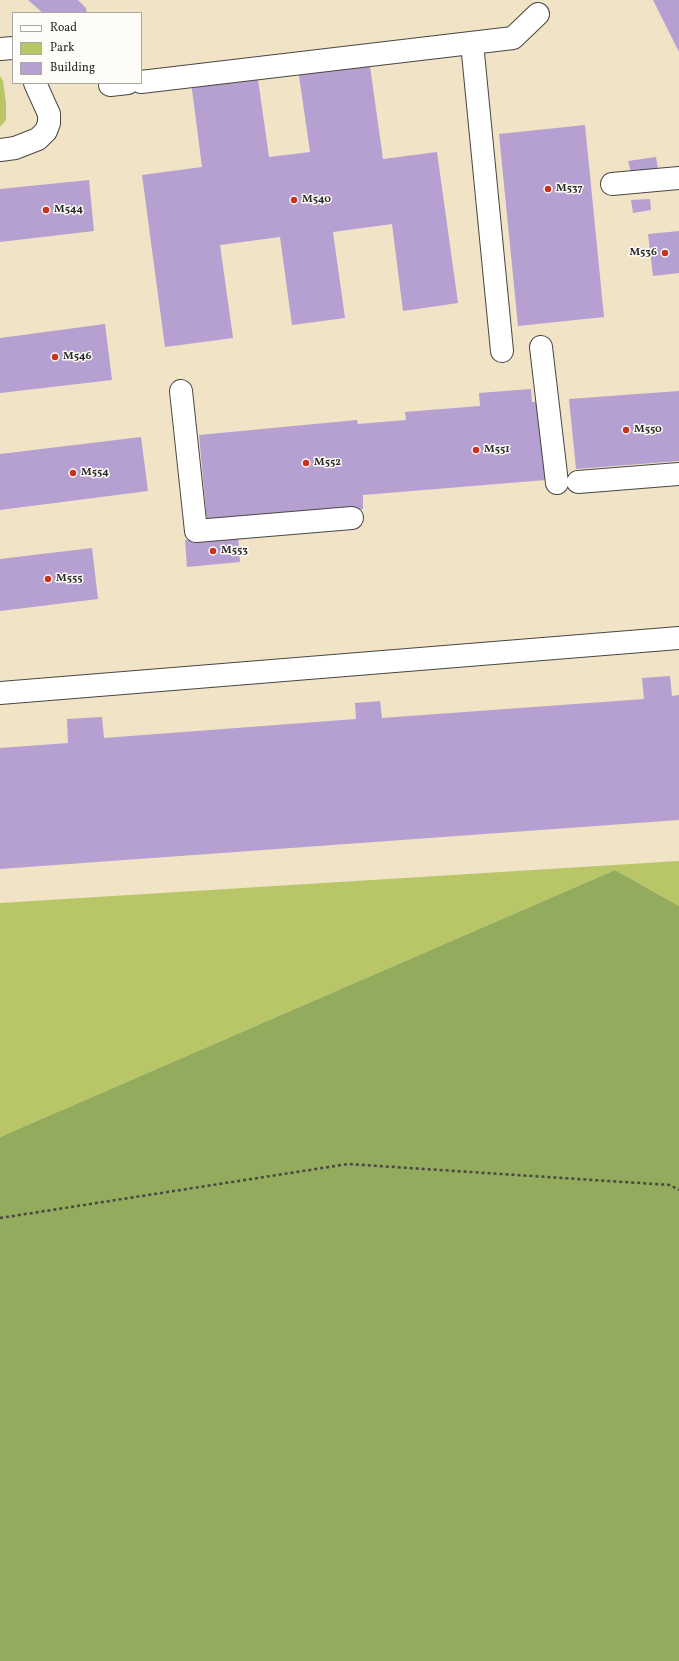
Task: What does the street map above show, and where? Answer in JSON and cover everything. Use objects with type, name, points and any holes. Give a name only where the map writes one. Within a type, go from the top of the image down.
[{"type":"street","points":[[142,82],[513,38],[538,14]]},
{"type":"street","points":[[472,44],[502,351]]},
{"type":"street","points":[[0,49],[12,48]]},
{"type":"street","points":[[0,150],[14,148],[38,139],[46,131],[49,114],[35,84]]},
{"type":"street","points":[[612,184],[679,178]]},
{"type":"street","points":[[541,347],[556,483]]},
{"type":"street","points":[[181,391],[196,531],[352,518]]},
{"type":"street","points":[[578,482],[679,474]]},
{"type":"street","points":[[0,693],[679,638]]},
{"type":"path","points":[[0,1218],[348,1164],[670,1185],[679,1190]]},
{"type":"green space","points":[[0,76],[3,81],[6,103],[6,120],[0,127]]},
{"type":"green space","points":[[679,861],[679,906],[615,870],[0,1137],[0,903]]},
{"type":"green space","points":[[615,870],[679,906],[679,1661],[0,1661],[0,1137]]},
{"type":"building","points":[[28,0],[78,0],[86,8],[87,12],[42,12]]},
{"type":"building","points":[[653,0],[679,0],[679,52]]},
{"type":"building","name":"M540","points":[[367,45],[383,159],[437,152],[458,303],[403,311],[392,224],[333,232],[345,318],[292,325],[280,237],[220,245],[233,338],[165,347],[142,175],[202,167],[189,66],[255,58],[269,157],[310,152],[296,55]]},
{"type":"building","name":"M537","points":[[585,125],[604,317],[518,326],[499,134]]},
{"type":"building","points":[[656,157],[658,169],[631,172],[628,161]]},
{"type":"building","name":"M544","points":[[89,180],[94,231],[0,242],[0,189]]},
{"type":"building","points":[[650,199],[651,210],[633,213],[631,200]]},
{"type":"building","name":"M536","points":[[679,231],[679,273],[653,276],[648,234]]},
{"type":"building","name":"M546","points":[[105,324],[112,380],[0,393],[0,338]]},
{"type":"building","name":"M552","points":[[531,389],[532,402],[540,402],[546,480],[363,495],[363,509],[207,522],[199,435],[357,420],[358,424],[406,420],[405,412],[480,406],[479,393]]},
{"type":"building","name":"M550","points":[[679,391],[679,461],[576,469],[569,399]]},
{"type":"building","name":"M554","points":[[141,437],[148,491],[0,510],[0,454]]},
{"type":"building","name":"M553","points":[[238,536],[240,562],[187,567],[185,540]]},
{"type":"building","name":"M555","points":[[92,548],[98,599],[0,611],[0,559]]},
{"type":"building","points":[[670,676],[672,696],[679,695],[679,820],[0,869],[0,748],[68,743],[67,719],[102,717],[104,738],[356,719],[355,703],[380,701],[382,718],[644,699],[642,678]]},
{"type":"place","name":"M537","points":[[548,189]]},
{"type":"place","name":"M540","points":[[294,200]]},
{"type":"place","name":"M544","points":[[46,210]]},
{"type":"place","name":"M536","points":[[665,253]]},
{"type":"place","name":"M546","points":[[55,357]]},
{"type":"place","name":"M550","points":[[626,430]]},
{"type":"place","name":"M551","points":[[476,450]]},
{"type":"place","name":"M552","points":[[306,463]]},
{"type":"place","name":"M554","points":[[73,473]]},
{"type":"place","name":"M553","points":[[213,551]]},
{"type":"place","name":"M555","points":[[48,579]]}]
